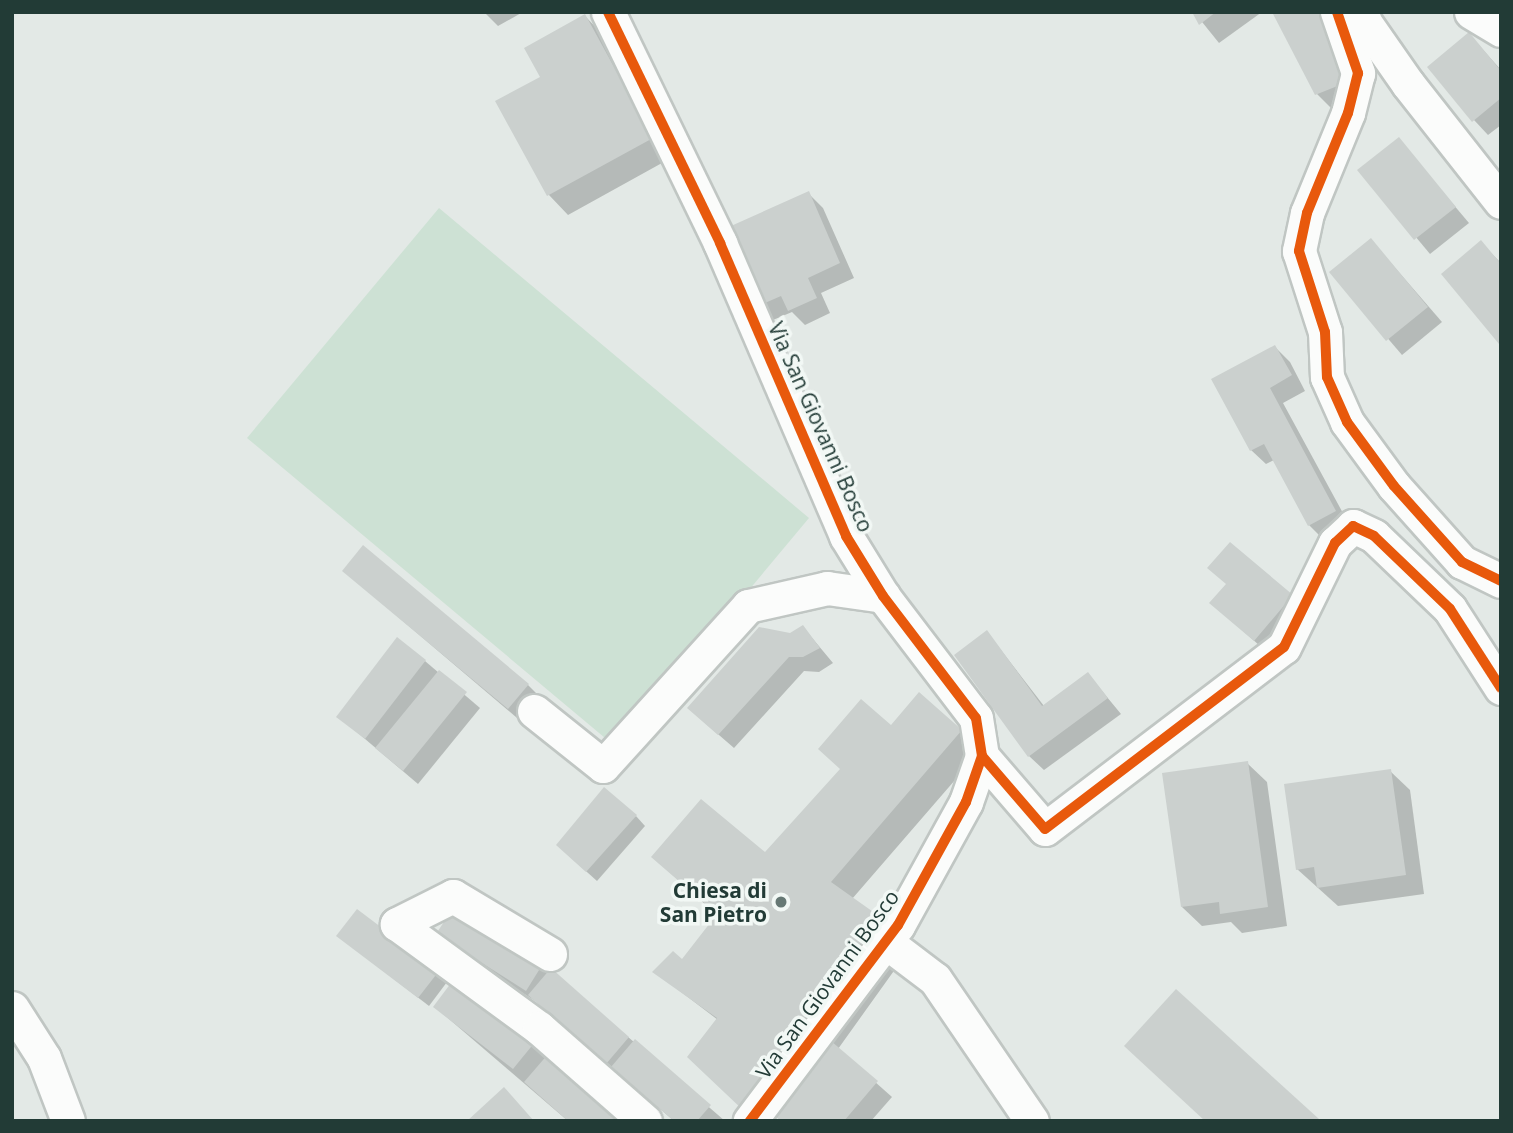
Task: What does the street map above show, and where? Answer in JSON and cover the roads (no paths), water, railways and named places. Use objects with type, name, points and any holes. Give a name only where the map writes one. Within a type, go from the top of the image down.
[{"type":"street","name":"Via San Giovanni Bosco","points":[[608,12],[720,243],[845,536],[883,597],[975,718],[982,756],[966,802],[886,942],[754,1119]]},
{"type":"street","points":[[1337,12],[1358,73],[1348,113],[1307,213],[1299,251],[1325,332],[1327,377],[1347,422],[1394,486],[1462,562],[1501,581]]},
{"type":"street","points":[[1363,12],[1364,21],[1408,84],[1501,202]]},
{"type":"street","points":[[1471,12],[1501,30]]},
{"type":"street","points":[[982,756],[1045,829],[1284,647],[1335,543],[1353,526],[1374,536],[1450,609],[1501,688]]},
{"type":"street","points":[[534,711],[604,766],[748,606],[827,588],[883,597]]},
{"type":"street","points":[[550,954],[453,896],[397,924],[540,1028],[645,1121]]},
{"type":"street","points":[[886,942],[935,979],[1032,1121]]},
{"type":"street","points":[[12,1008],[44,1058],[68,1121]]},
{"type":"place","name":"Chiesa di San Pietro","points":[[781,902]]}]
